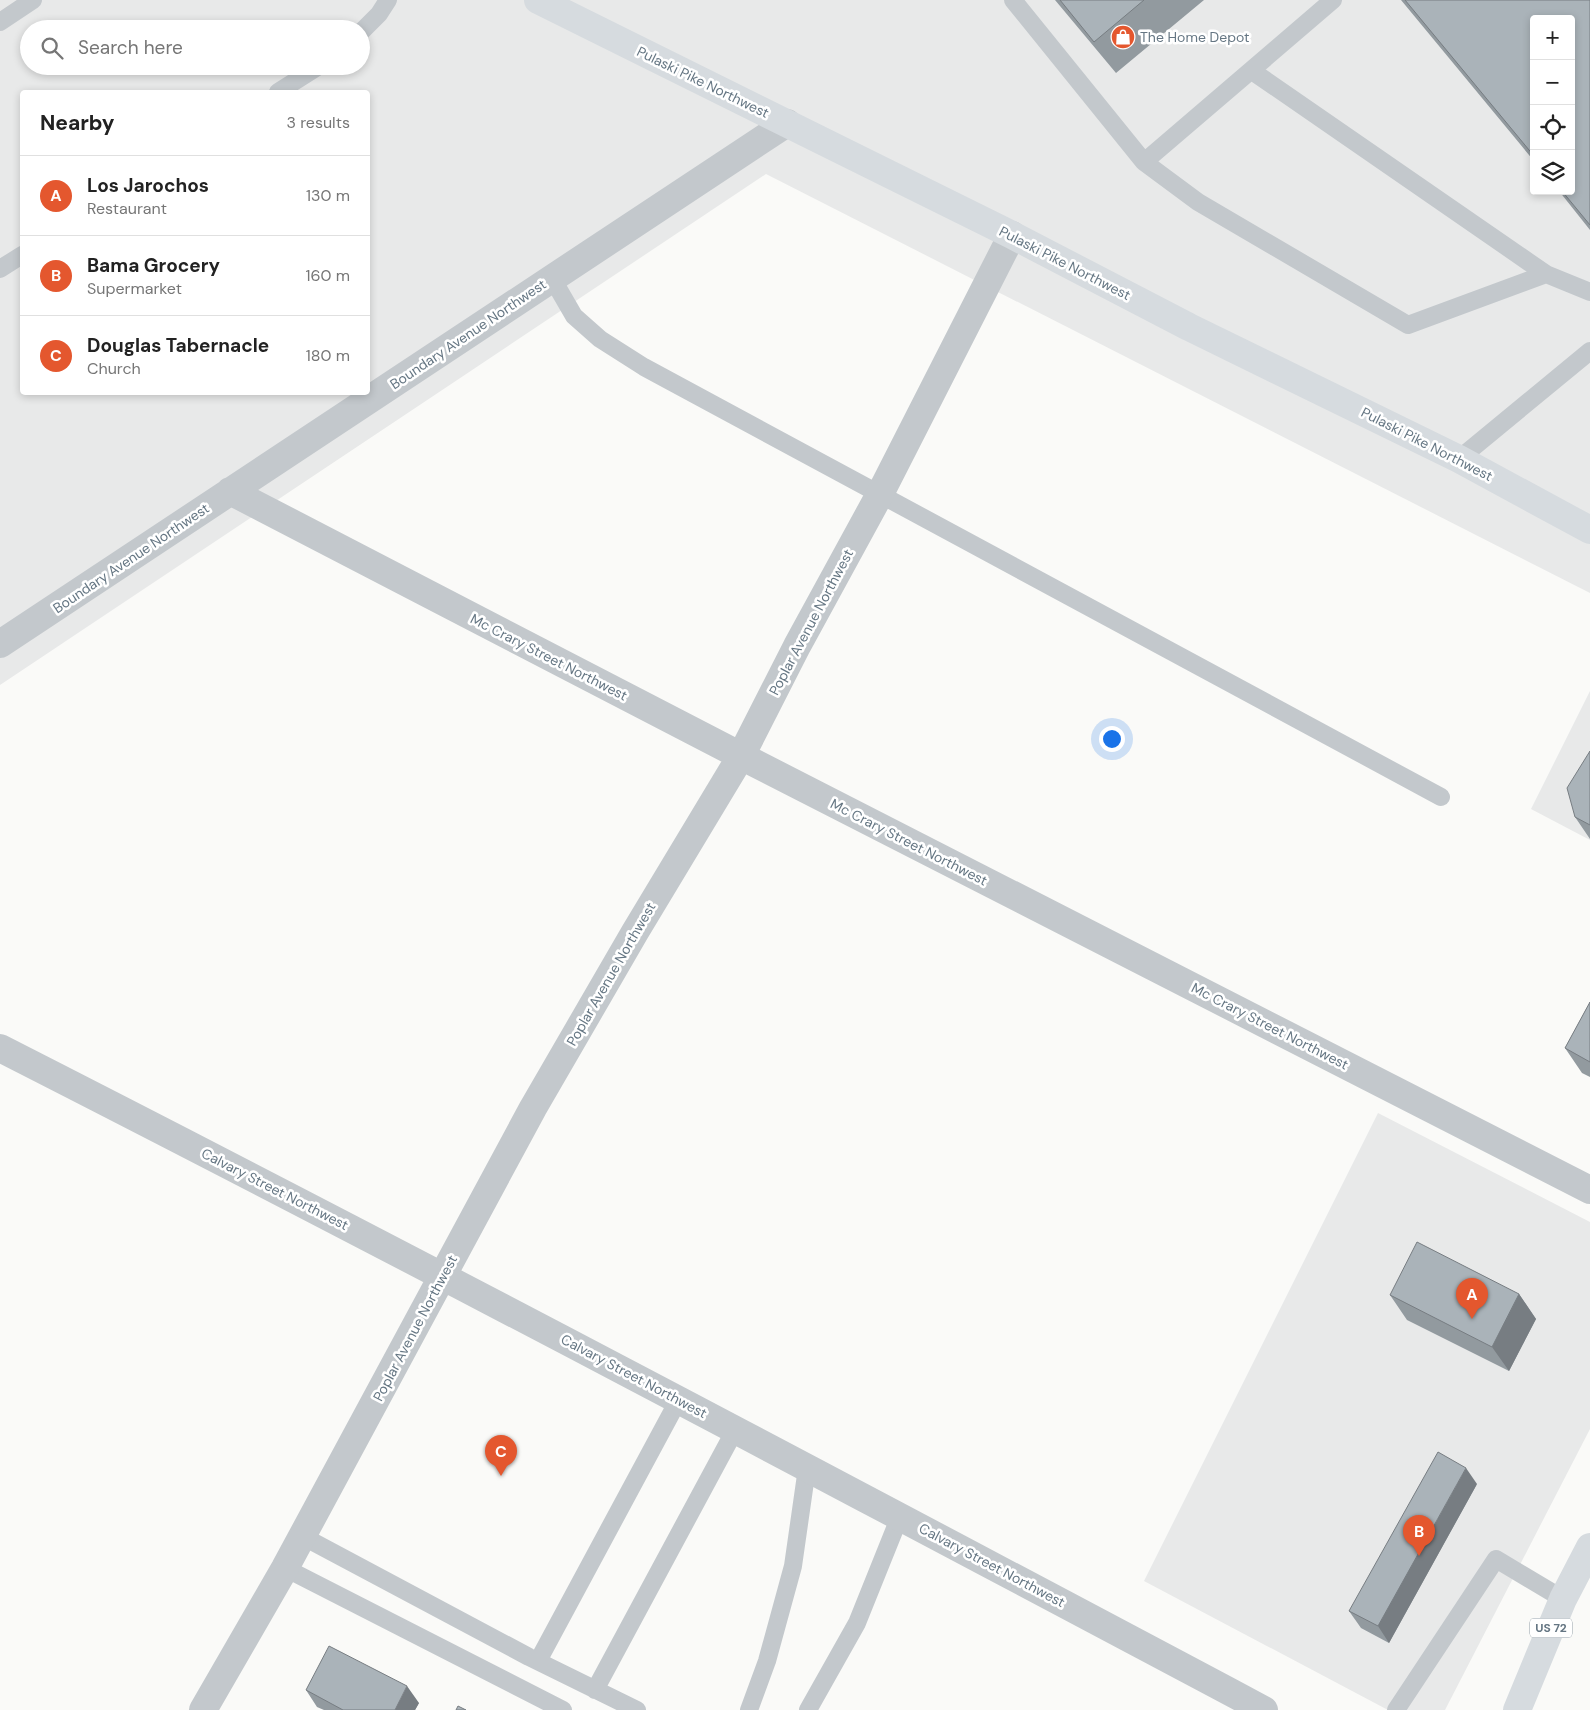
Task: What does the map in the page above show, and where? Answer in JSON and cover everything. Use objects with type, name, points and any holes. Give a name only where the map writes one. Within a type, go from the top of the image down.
[{"type":"main road","name":"Pulaski Pike Northwest","points":[[538,0],[1012,235],[1190,327],[1459,458],[1590,530]]},
{"type":"main road","name":"US 72","points":[[1517,1710],[1563,1599],[1590,1547]]},
{"type":"street","name":"Boundary Avenue Northwest","points":[[0,644],[787,123]]},
{"type":"street","name":"Poplar Avenue Northwest","points":[[203,1710],[285,1568],[538,1099],[635,932],[741,756],[797,646],[880,494],[1012,235]]},
{"type":"street","name":"Mc Crary Street Northwest","points":[[230,492],[741,756],[1590,1190]]},
{"type":"street","name":"Calvary Street Northwest","points":[[0,1048],[443,1276],[1264,1710]]},
{"type":"lane","points":[[0,22],[33,0]]},
{"type":"lane","points":[[370,23],[379,14],[388,0]]},
{"type":"lane","points":[[1013,0],[1144,162],[1198,202],[1408,324],[1546,274]]},
{"type":"lane","points":[[1144,162],[1333,0]]},
{"type":"lane","points":[[1252,71],[1546,274],[1590,292]]},
{"type":"lane","points":[[281,90],[305,75]]},
{"type":"lane","points":[[0,269],[20,256]]},
{"type":"lane","points":[[552,278],[574,316],[600,339],[644,367],[1441,797]]},
{"type":"lane","points":[[1459,458],[1590,351]]},
{"type":"lane","points":[[538,1661],[679,1400]]},
{"type":"lane","points":[[595,1690],[735,1430]]},
{"type":"lane","points":[[749,1710],[767,1661],[793,1566],[807,1468]]},
{"type":"lane","points":[[808,1710],[857,1623],[900,1516]]},
{"type":"lane","points":[[302,1536],[538,1661],[637,1710]]},
{"type":"lane","points":[[1396,1710],[1496,1559],[1563,1599]]},
{"type":"lane","points":[[285,1568],[563,1710]]},
{"type":"shaded area","points":[[0,0],[1590,0],[1590,593],[766,174],[0,685]]},
{"type":"shaded area","points":[[1590,691],[1590,840],[1531,809]]},
{"type":"shaded area","points":[[1378,1113],[1590,1222],[1590,1429],[1445,1710],[1388,1710],[1144,1581]]},
{"type":"building","points":[[1060,0],[1144,0],[1094,42]]},
{"type":"building","points":[[1405,0],[1590,0],[1590,225],[1565,195],[1575,195],[1575,15],[1530,15],[1530,151]]},
{"type":"building","points":[[1590,751],[1590,825],[1575,817],[1567,788]]},
{"type":"building","points":[[1590,1002],[1590,1062],[1565,1048]]},
{"type":"building","points":[[1417,1242],[1519,1294],[1492,1347],[1390,1295]]},
{"type":"building","points":[[1438,1452],[1466,1468],[1378,1626],[1349,1611]]},
{"type":"building","points":[[329,1646],[407,1686],[395,1710],[343,1710],[306,1690]]},
{"type":"building","points":[[458,1706],[466,1710],[456,1710]]},
{"type":"place","name":"The Home Depot","points":[[1123,37]]},
{"type":"place","name":"Los Jarochos","points":[[1472,1319]]},
{"type":"place","name":"Douglas Tabernacle","points":[[501,1476]]},
{"type":"place","name":"Bama Grocery","points":[[1419,1556]]}]
